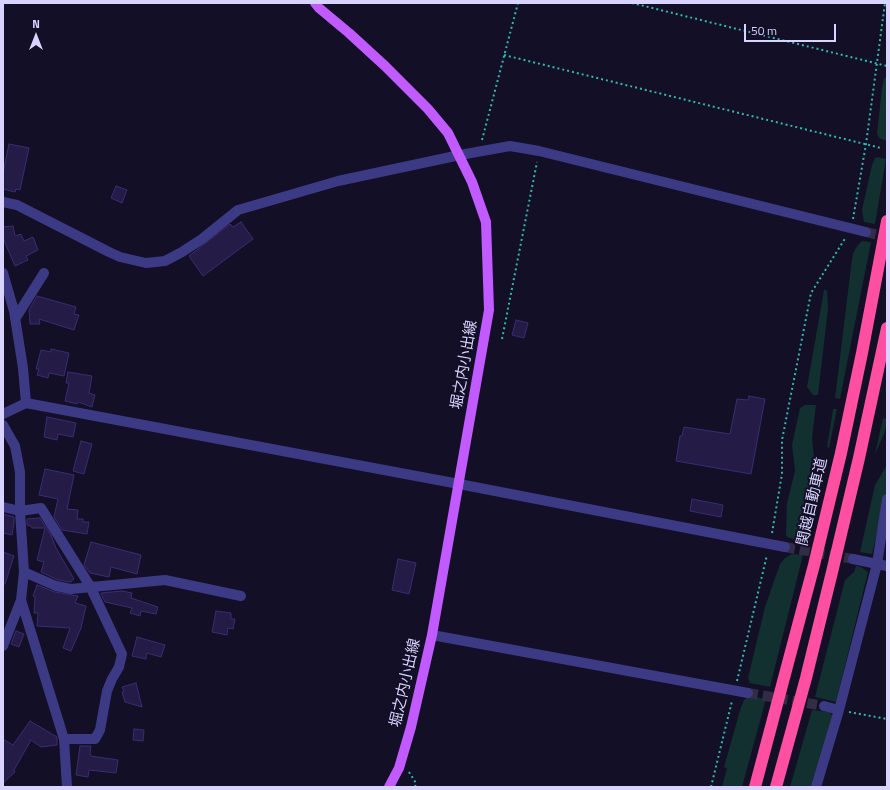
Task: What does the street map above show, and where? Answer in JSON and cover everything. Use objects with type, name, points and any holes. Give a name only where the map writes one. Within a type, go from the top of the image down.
[{"type":"highway","name":"関越自動車道","points":[[755,787],[814,565],[839,460],[862,353],[887,221]]},
{"type":"highway","points":[[776,787],[806,678],[835,560],[887,328]]},
{"type":"main road","name":"堀之内小出線","points":[[314,3],[380,61],[428,109],[448,133],[460,155],[477,194],[486,222],[490,310],[432,635],[411,728],[399,768],[389,787]]},
{"type":"street","points":[[3,202],[17,205],[120,257],[146,263],[165,261],[202,239],[238,210],[338,181],[510,146],[539,151],[866,232]]},
{"type":"street","points":[[3,273],[15,319],[23,368],[26,403]]},
{"type":"street","points":[[15,319],[44,273]]},
{"type":"street","points":[[3,414],[26,403],[785,547]]},
{"type":"street","points":[[3,425],[15,446],[20,472],[20,511],[24,572],[21,600],[3,646]]},
{"type":"street","points":[[816,787],[882,565],[887,499]]},
{"type":"street","points":[[3,507],[20,511],[41,508],[90,586],[122,654],[119,667],[107,691],[100,730],[95,738],[64,739]]},
{"type":"street","points":[[853,559],[882,565]]},
{"type":"street","points":[[24,572],[56,586],[72,588],[164,580],[241,596]]},
{"type":"street","points":[[21,600],[64,739],[67,787]]},
{"type":"street","points":[[432,635],[748,693]]},
{"type":"street","points":[[824,706],[839,710]]},
{"type":"path","points":[[480,151],[518,3]]},
{"type":"path","points":[[632,3],[887,66]]},
{"type":"path","points":[[711,787],[770,545],[782,474],[782,440],[811,293],[852,228],[866,144],[885,3]]},
{"type":"path","points":[[504,55],[881,148]]},
{"type":"path","points":[[502,339],[539,151]]},
{"type":"path","points":[[839,710],[887,719]]},
{"type":"green space","points":[[887,76],[887,141],[879,138],[877,134],[882,88],[884,79]]},
{"type":"green space","points":[[878,157],[886,159],[875,224],[864,222],[862,210],[872,165],[875,158]]},
{"type":"green space","points":[[862,241],[871,242],[840,399],[835,398],[851,267],[853,253]]},
{"type":"green space","points":[[824,290],[827,290],[828,309],[818,395],[813,395],[807,387]]},
{"type":"green space","points":[[805,405],[816,405],[812,438],[816,478],[810,503],[814,508],[806,541],[789,538],[786,536],[787,503],[795,471],[792,445],[800,408]]},
{"type":"green space","points":[[833,409],[837,409],[829,448],[827,447]]},
{"type":"green space","points":[[883,418],[887,419],[887,422],[884,434],[875,454]]},
{"type":"green space","points":[[887,465],[887,490],[872,554],[860,552],[875,485]]},
{"type":"green space","points":[[792,554],[803,555],[770,687],[750,683],[748,678],[765,607],[780,564],[785,558]]},
{"type":"green space","points":[[856,566],[861,567],[868,572],[836,702],[815,697],[845,580],[854,572]]},
{"type":"green space","points":[[749,696],[766,699],[742,787],[722,787],[727,768],[724,767],[741,707],[744,700]]},
{"type":"green space","points":[[812,710],[829,712],[833,716],[811,787],[790,787]]},
{"type":"building","points":[[9,144],[29,148],[20,190],[16,189],[15,192],[3,189],[3,173]]},
{"type":"building","points":[[116,186],[127,190],[122,203],[111,198]]},
{"type":"building","points":[[241,222],[253,239],[203,276],[189,256],[230,224],[233,227]]},
{"type":"building","points":[[13,226],[15,236],[21,234],[24,241],[33,237],[38,250],[26,256],[28,260],[15,266],[3,238],[3,227]]},
{"type":"building","points":[[37,296],[76,307],[74,314],[79,315],[74,330],[39,319],[40,324],[30,324],[29,310]]},
{"type":"building","points":[[516,320],[528,323],[524,338],[512,335]]},
{"type":"building","points":[[51,349],[69,353],[64,376],[49,373],[48,378],[37,375],[39,369],[36,369],[41,350],[51,352]]},
{"type":"building","points":[[68,372],[92,376],[89,393],[95,395],[92,407],[78,402],[77,404],[65,401],[69,383],[66,383]]},
{"type":"building","points":[[749,396],[765,399],[751,474],[676,461],[680,436],[682,436],[684,427],[730,434],[737,399],[748,400]]},
{"type":"building","points":[[47,417],[76,423],[73,437],[58,434],[57,440],[44,437]]},
{"type":"building","points":[[81,441],[92,444],[84,474],[73,471]]},
{"type":"building","points":[[45,469],[74,475],[67,509],[78,510],[77,519],[83,519],[83,522],[89,522],[87,534],[62,530],[54,517],[58,499],[39,495]]},
{"type":"building","points":[[692,499],[723,505],[721,517],[690,511]]},
{"type":"building","points":[[3,514],[14,517],[12,535],[3,533]]},
{"type":"building","points":[[40,518],[51,535],[56,548],[74,579],[71,582],[58,580],[41,572],[44,562],[37,560],[45,528],[32,528],[31,526],[27,525],[27,519]]},
{"type":"building","points":[[91,542],[141,555],[137,574],[111,567],[109,577],[90,573],[84,565]]},
{"type":"building","points":[[3,552],[14,556],[5,584],[3,584]]},
{"type":"building","points":[[398,559],[416,563],[409,594],[392,590]]},
{"type":"building","points":[[37,585],[55,592],[78,596],[75,603],[86,606],[81,628],[71,651],[63,648],[70,628],[37,626],[38,613],[34,613],[35,597],[33,596]]},
{"type":"building","points":[[122,591],[132,593],[131,598],[158,607],[156,614],[141,611],[140,616],[130,613],[132,608],[105,602],[101,594]]},
{"type":"building","points":[[216,611],[231,613],[231,619],[235,619],[233,629],[228,628],[227,635],[212,632]]},
{"type":"building","points":[[16,631],[24,634],[19,647],[11,644]]},
{"type":"building","points":[[137,637],[165,645],[161,657],[147,653],[146,659],[132,656]]},
{"type":"building","points":[[136,683],[142,707],[125,702],[122,692],[124,691],[122,687]]},
{"type":"building","points":[[30,721],[57,737],[57,745],[41,747],[31,740],[14,770],[15,772],[3,783],[3,739],[13,745]]},
{"type":"building","points":[[134,729],[144,730],[143,741],[133,740]]},
{"type":"building","points":[[80,746],[91,746],[91,756],[118,760],[116,773],[89,770],[88,777],[76,775]]},
{"type":"tunnel","points":[[866,232],[887,237]]},
{"type":"tunnel","points":[[785,547],[853,559]]},
{"type":"tunnel","points":[[748,693],[824,706]]}]
